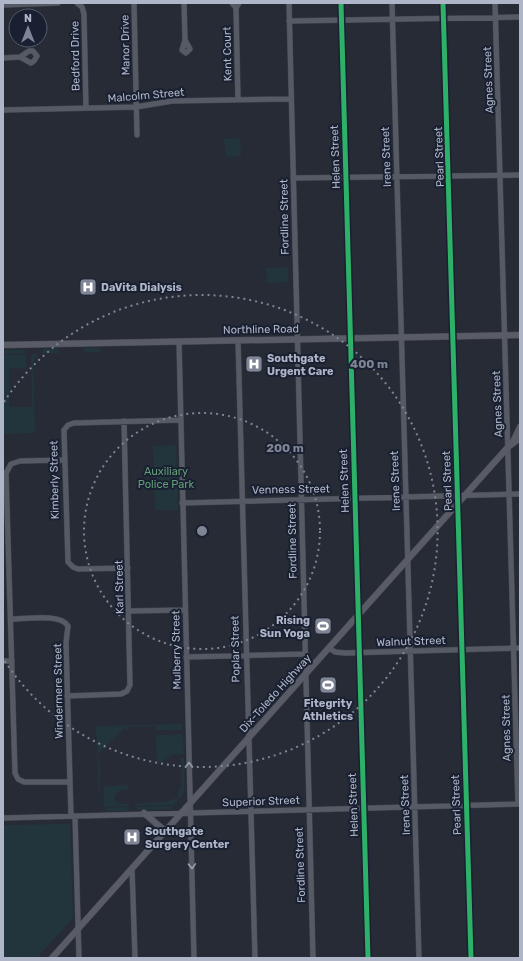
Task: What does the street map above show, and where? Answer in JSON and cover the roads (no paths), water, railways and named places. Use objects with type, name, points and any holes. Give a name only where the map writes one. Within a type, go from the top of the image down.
[{"type":"main road","name":"Northline Road","points":[[3,345],[297,338],[520,335]]},
{"type":"main road","name":"Dix-Toledo Highway","points":[[52,958],[510,444],[520,427]]},
{"type":"main road","name":"Dix-Toledo Highway","points":[[510,444],[520,438]]},
{"type":"main road","points":[[144,814],[165,831]]},
{"type":"street","points":[[3,5],[58,3]]},
{"type":"street","name":"Manor Drive","points":[[134,3],[137,135]]},
{"type":"street","points":[[184,3],[185,40]]},
{"type":"street","name":"Kent Court","points":[[232,3],[237,6],[238,100]]},
{"type":"street","name":"Fordline Street","points":[[289,3],[304,654],[313,958]]},
{"type":"street","name":"Helen Street","points":[[341,3],[358,652],[368,958]]},
{"type":"street","name":"Irene Street","points":[[392,3],[419,958]]},
{"type":"street","name":"Pearl Street","points":[[444,3],[471,958]]},
{"type":"street","name":"Agnes Street","points":[[495,3],[505,335],[510,444],[509,494],[519,804]]},
{"type":"street","name":"Bedford Drive","points":[[78,4],[84,14],[86,108]]},
{"type":"street","points":[[289,20],[520,17]]},
{"type":"street","points":[[3,58],[20,57]]},
{"type":"street","name":"Malcolm Street","points":[[3,110],[136,107],[172,101],[291,98]]},
{"type":"street","points":[[293,178],[520,176]]},
{"type":"street","name":"Poplar Street","points":[[238,340],[247,739],[255,958]]},
{"type":"street","name":"Mulberry Street","points":[[178,341],[194,958]]},
{"type":"street","name":"Kimberly Street","points":[[128,568],[78,569],[72,568],[68,562],[63,433],[68,424],[74,423],[180,420]]},
{"type":"street","name":"Karl Street","points":[[67,696],[121,694],[128,690],[131,683],[124,421]]},
{"type":"street","points":[[64,460],[20,461],[11,464],[6,473],[6,506],[15,773],[18,779],[24,782],[70,782]]},
{"type":"street","name":"Venness Street","points":[[182,503],[242,500],[520,494]]},
{"type":"street","points":[[129,611],[185,610]]},
{"type":"street","name":"Windermere Street","points":[[11,620],[57,618],[67,623],[69,630],[66,643],[67,696],[79,958]]},
{"type":"street","name":"Walnut Street","points":[[329,648],[336,652],[358,652],[520,648]]},
{"type":"street","points":[[186,657],[304,654]]},
{"type":"street","points":[[3,661],[12,661]]},
{"type":"street","name":"Superior Street","points":[[3,818],[519,804]]},
{"type":"street","points":[[132,868],[135,958]]},
{"type":"place","name":"DaVita Dialysis","points":[[88,287]]},
{"type":"place","name":"Southgate Urgent Care","points":[[254,364]]},
{"type":"place","name":"Rising Sun Yoga","points":[[323,626]]},
{"type":"place","name":"Fitegrity Athletics","points":[[328,685]]},
{"type":"place","name":"Southgate Surgery Center","points":[[132,837]]},
{"type":"park label","name":"Auxiliary Police Park","points":[[166,477]]}]
